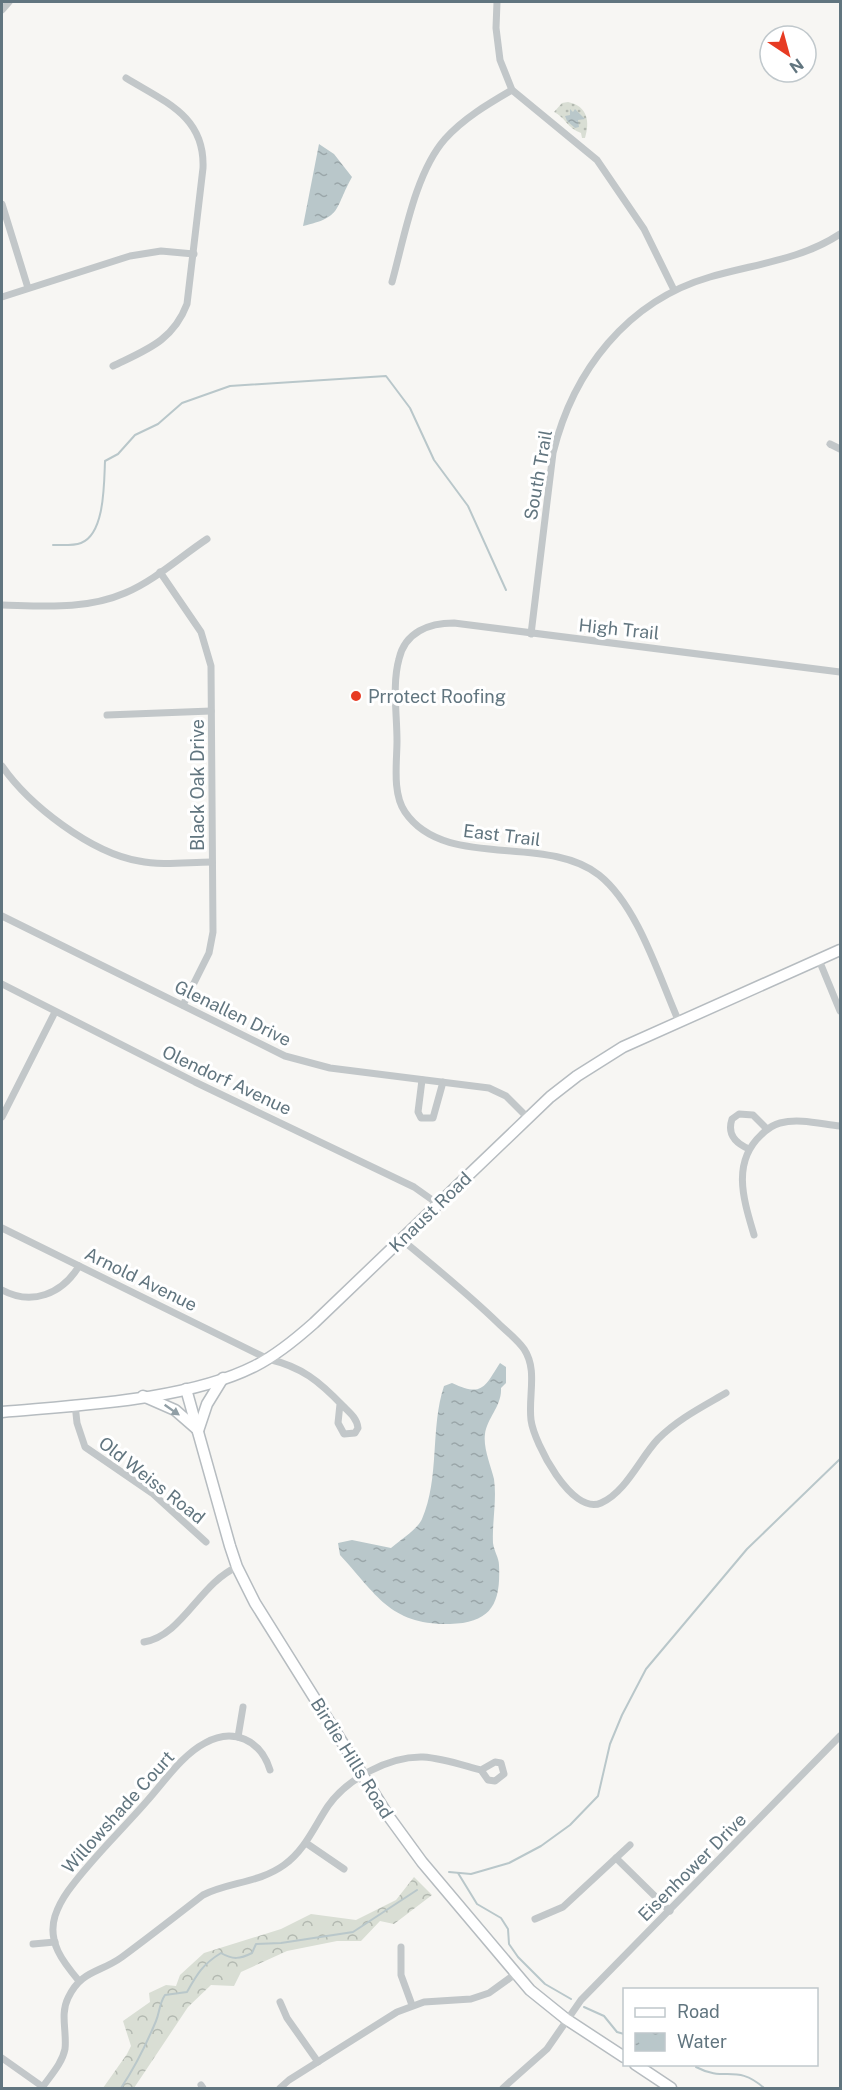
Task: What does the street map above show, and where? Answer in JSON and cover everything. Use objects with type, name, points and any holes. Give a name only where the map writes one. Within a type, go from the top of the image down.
[{"type":"main road","name":"Knaust Road","points":[[2,1412],[186,1389],[223,1378],[268,1359],[309,1328],[528,1118],[563,1086],[592,1065],[623,1047],[840,950]]},
{"type":"main road","points":[[143,1396],[175,1410],[198,1431],[207,1404],[223,1378]]},
{"type":"main road","name":"Birdie Hills Road","points":[[186,1389],[237,1568],[255,1603],[405,1841],[514,1975],[567,2019],[623,2056]]},
{"type":"main road","points":[[638,2066],[671,2088]]},
{"type":"street","points":[[2,10],[9,2]]},
{"type":"street","points":[[497,2],[496,28],[500,60],[512,90],[597,160],[644,229],[674,290]]},
{"type":"street","points":[[113,366],[159,342],[181,321],[187,304],[194,254],[204,152],[200,138],[185,116],[126,78]]},
{"type":"street","points":[[392,282],[418,191],[434,155],[457,127],[512,90]]},
{"type":"street","points":[[2,204],[28,288]]},
{"type":"street","name":"South Trail","points":[[531,634],[553,453],[566,412],[588,367],[603,347],[636,316],[674,290],[708,277],[804,253],[840,234]]},
{"type":"street","points":[[2,297],[146,253],[194,254]]},
{"type":"street","points":[[830,444],[840,449]]},
{"type":"street","points":[[2,605],[84,604],[128,592],[207,540]]},
{"type":"street","name":"Black Oak Drive","points":[[160,572],[201,632],[208,651],[211,711],[212,942],[183,1005]]},
{"type":"street","name":"High Trail","points":[[402,648],[413,634],[427,626],[441,623],[840,672]]},
{"type":"street","name":"East Trail","points":[[402,648],[396,674],[396,777],[404,811],[418,825],[442,841],[555,856],[577,863],[598,874],[619,895],[633,918],[679,1022]]},
{"type":"street","points":[[107,715],[211,711]]},
{"type":"street","points":[[2,766],[22,792],[44,812],[82,837],[125,858],[146,862],[212,862]]},
{"type":"street","name":"Glenallen Drive","points":[[2,916],[285,1056],[330,1068],[482,1086],[498,1091],[528,1118]]},
{"type":"street","points":[[819,960],[840,1011]]},
{"type":"street","name":"Olendorf Avenue","points":[[2,984],[420,1190],[438,1204]]},
{"type":"street","points":[[2,1118],[56,1012]]},
{"type":"street","points":[[422,1080],[418,1112],[421,1118],[428,1120],[433,1118],[435,1113],[443,1082]]},
{"type":"street","points":[[749,1149],[737,1143],[732,1136],[732,1119],[739,1114],[753,1115],[767,1129]]},
{"type":"street","points":[[754,1235],[741,1177],[743,1162],[749,1149],[767,1129],[779,1123],[797,1121],[840,1126]]},
{"type":"street","name":"Arnold Avenue","points":[[2,1228],[268,1359],[285,1363],[305,1373],[325,1386],[340,1404]]},
{"type":"street","points":[[401,1239],[472,1298],[523,1348],[532,1375],[531,1421],[534,1434],[543,1453],[560,1478],[573,1496],[583,1504],[593,1506],[602,1503],[615,1493],[640,1460],[676,1423],[726,1393]]},
{"type":"street","points":[[2,1290],[20,1297],[46,1294],[63,1287],[79,1266]]},
{"type":"street","name":"Old Weiss Road","points":[[75,1404],[76,1423],[86,1447],[152,1493],[206,1542]]},
{"type":"street","points":[[144,1642],[156,1640],[167,1633],[217,1578],[237,1568]]},
{"type":"street","points":[[243,1707],[238,1737],[256,1744],[263,1752],[270,1770]]},
{"type":"street","name":"Willowshade Court","points":[[55,1942],[53,1932],[55,1917],[66,1893],[174,1771],[206,1742],[220,1737],[238,1737]]},
{"type":"street","name":"Eisenhower Drive","points":[[503,2088],[547,2049],[581,2000],[840,1737]]},
{"type":"street","points":[[2,2058],[42,2088],[60,2064],[65,2049],[64,2011],[67,2000],[79,1981],[90,1972],[119,1959],[203,1895],[272,1872],[286,1864],[306,1843],[339,1792],[363,1776],[409,1758],[439,1759],[481,1770]]},
{"type":"street","points":[[306,1843],[344,1869]]},
{"type":"street","points":[[535,1919],[563,1907],[630,1845]]},
{"type":"street","points":[[616,1858],[670,1911]]},
{"type":"street","points":[[33,1944],[55,1942],[61,1959],[79,1981]]},
{"type":"street","points":[[401,1947],[401,1975],[412,2005]]},
{"type":"street","points":[[280,2088],[412,2005],[438,2000],[471,1998],[489,1993],[514,1975]]},
{"type":"street","points":[[280,2002],[287,2018],[318,2062]]},
{"type":"green space","points":[[568,102],[580,107],[586,116],[585,138],[582,138],[581,133],[554,112],[562,103]]},
{"type":"green space","points":[[414,1877],[432,1895],[394,1924],[380,1921],[361,1941],[337,1941],[287,1951],[241,1972],[234,1986],[211,1985],[188,2007],[134,2088],[103,2088],[131,2046],[123,2021],[150,2002],[149,1993],[166,1985],[176,1986],[180,1975],[204,1953],[281,1929],[311,1914],[356,1920],[396,1900]]},
{"type":"water","points":[[570,109],[573,112],[575,109],[585,119],[578,120],[579,127],[575,128],[567,121],[565,116],[570,115]]},
{"type":"water","points":[[319,144],[334,154],[352,177],[336,210],[331,215],[316,223],[303,226]]},
{"type":"water","points":[[500,1363],[506,1367],[506,1383],[501,1388],[499,1401],[485,1434],[486,1451],[495,1487],[493,1543],[499,1562],[499,1579],[495,1601],[484,1615],[464,1623],[430,1623],[413,1619],[386,1605],[375,1595],[340,1555],[338,1543],[352,1540],[391,1548],[416,1527],[428,1503],[437,1419],[444,1386],[452,1383],[470,1389],[481,1388]]},
{"type":"waterway","points":[[53,545],[78,544],[89,538],[95,529],[102,507],[105,461],[118,454],[135,435],[158,424],[182,403],[230,386],[386,376],[410,408],[434,460],[468,506],[506,590]]},
{"type":"waterway","points":[[449,1872],[471,1874],[509,1863],[541,1846],[570,1825],[598,1796],[610,1744],[646,1669],[747,1549],[840,1459]]},
{"type":"waterway","points":[[458,1873],[477,1904],[501,1918],[508,1929],[509,1944],[518,1957],[545,1984],[571,1999]]},
{"type":"waterway","points":[[121,2088],[148,2039],[165,1995],[187,1992],[201,1970],[215,1957],[221,1953],[233,1958],[244,1957],[252,1953],[256,1944],[281,1943],[353,1932],[417,1890]]},
{"type":"waterway","points":[[584,2007],[604,2016],[617,2032],[623,2034]]},
{"type":"waterway","points":[[696,2067],[715,2074],[746,2076],[764,2088]]},
{"type":"place","name":"Prrotect Roofing","points":[[356,696]]}]
